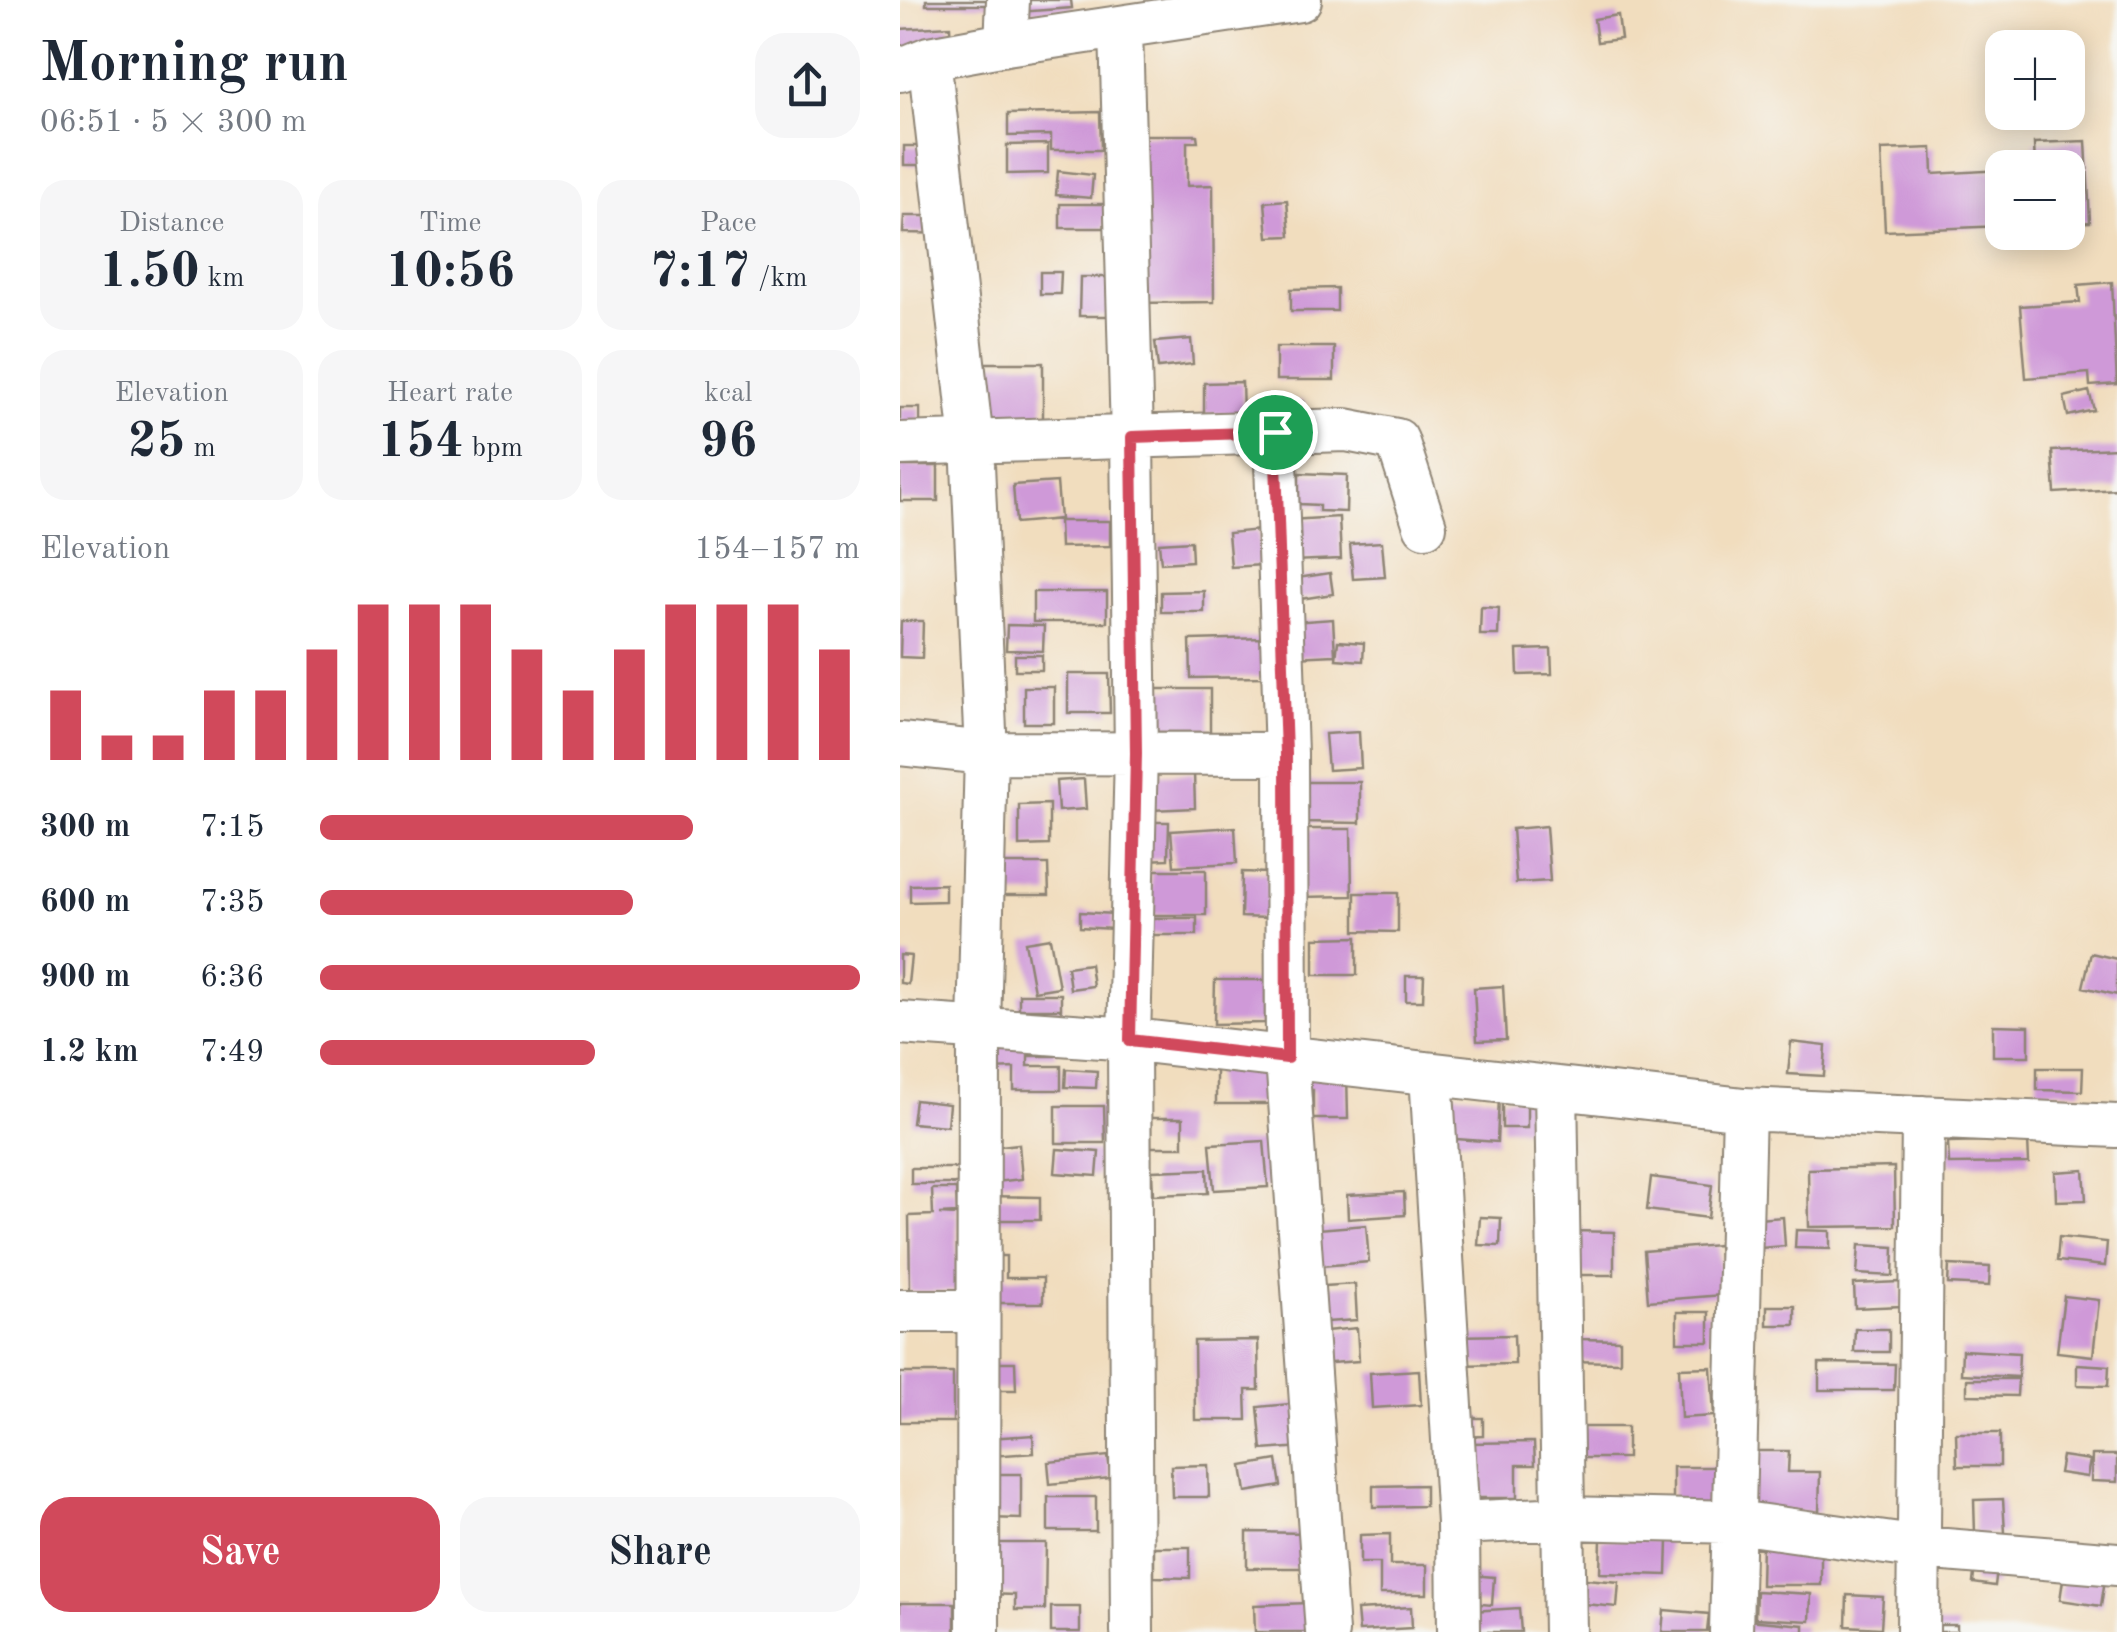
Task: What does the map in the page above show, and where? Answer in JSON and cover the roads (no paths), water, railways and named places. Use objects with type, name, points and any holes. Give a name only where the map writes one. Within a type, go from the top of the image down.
[{"type":"street","points":[[1006,44],[1008,0]]},
{"type":"street","points":[[978,1632],[979,1028],[986,754],[972,442],[914,64],[1006,44],[1300,0]]},
{"type":"street","points":[[1121,28],[1136,753],[1130,1040],[1132,1632]]},
{"type":"street","points":[[900,444],[1346,430],[1396,440],[1425,526]]},
{"type":"street","points":[[1275,432],[1286,754],[1287,1058],[1327,1632]]},
{"type":"street","points":[[900,744],[986,754],[1286,754]]},
{"type":"street","points":[[900,1023],[1130,1040],[1744,1109],[2117,1126]]},
{"type":"street","points":[[1431,1074],[1458,1524],[1459,1632]]},
{"type":"street","points":[[1556,1088],[1565,1632]]},
{"type":"street","points":[[1732,1632],[1744,1109]]},
{"type":"street","points":[[1918,1632],[1924,1117]]},
{"type":"street","points":[[900,1311],[977,1310]]},
{"type":"street","points":[[1458,1524],[1565,1518],[1736,1522],[1920,1548],[2117,1564]]}]
